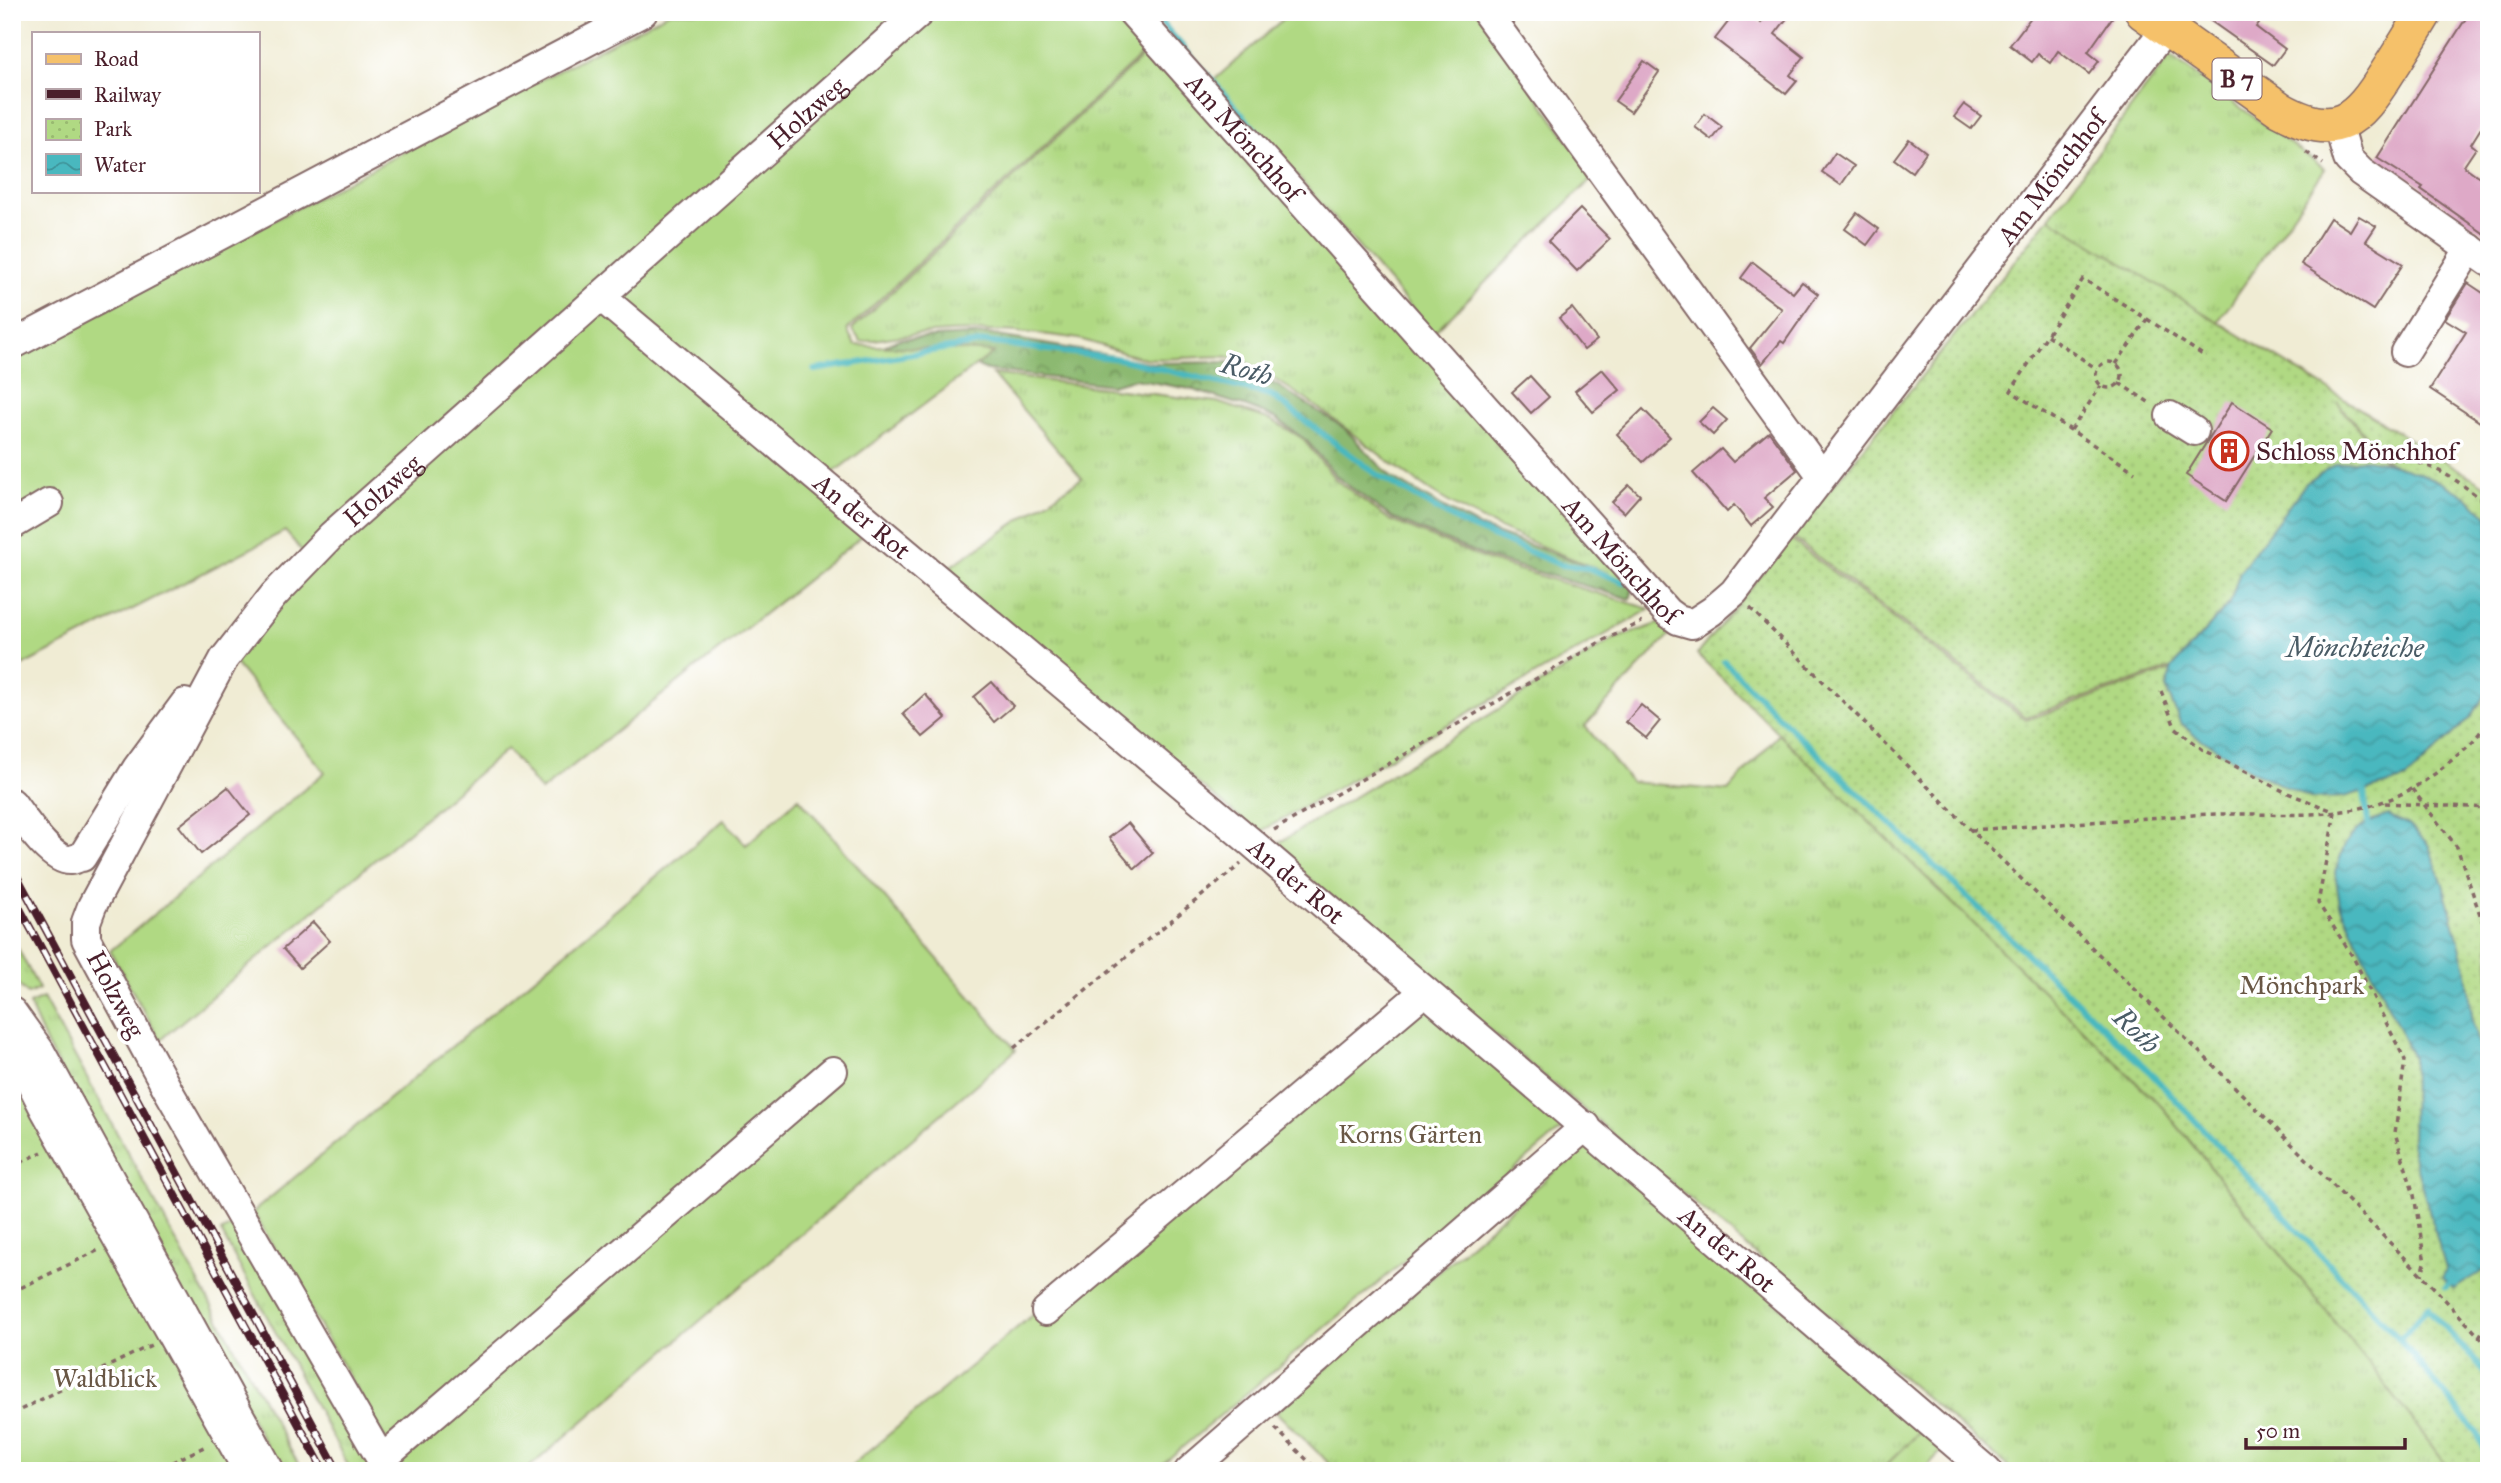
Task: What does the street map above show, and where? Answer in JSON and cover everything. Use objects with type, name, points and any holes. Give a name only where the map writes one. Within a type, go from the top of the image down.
[{"type":"main road","points":[[2338,124],[2357,114],[2366,104],[2425,12]]},
{"type":"main road","name":"B 7","points":[[2155,20],[2281,110],[2305,122],[2338,124]]},
{"type":"street","points":[[12,345],[643,12]]},
{"type":"street","name":"Holzweg","points":[[385,1465],[169,1091],[86,939],[86,922],[92,906],[224,659],[274,595],[331,536],[920,12]]},
{"type":"street","name":"Am Mönchhof","points":[[1132,12],[1667,612],[1678,620],[1692,624],[1734,592],[1822,476],[2155,20]]},
{"type":"street","points":[[1486,12],[1822,476]]},
{"type":"street","points":[[2338,124],[2348,159],[2361,172],[2480,255],[2405,352]]},
{"type":"street","name":"An der Rot","points":[[601,298],[1256,846],[1987,1471]]},
{"type":"street","points":[[2170,416],[2194,431]]},
{"type":"street","points":[[12,525],[49,503]]},
{"type":"street","points":[[12,803],[53,853],[63,859],[82,857],[137,768],[192,692],[224,659]]},
{"type":"street","points":[[1046,1311],[1425,991]]},
{"type":"street","points":[[12,1012],[40,1051],[270,1471]]},
{"type":"street","points":[[12,1045],[63,1142],[248,1471]]},
{"type":"street","points":[[385,1465],[833,1071]]},
{"type":"street","points":[[1189,1471],[1586,1126]]},
{"type":"path","points":[[2135,472],[2011,391],[2082,279],[2206,357]]},
{"type":"path","points":[[2116,364],[2147,319]]},
{"type":"path","points":[[2047,335],[2097,369]]},
{"type":"path","points":[[2101,386],[2096,377],[2097,369],[2107,362],[2116,364],[2121,370],[2119,383]]},
{"type":"path","points":[[2101,386],[2112,387],[2119,383]]},
{"type":"path","points":[[2119,383],[2170,416]]},
{"type":"path","points":[[2071,430],[2101,386]]},
{"type":"path","points":[[2418,463],[2449,476],[2489,505]]},
{"type":"path","points":[[1734,592],[1970,830],[2216,1068],[2422,1275],[2489,1348]]},
{"type":"path","points":[[1014,1048],[1256,846],[1600,642],[1667,612]]},
{"type":"path","points":[[2161,691],[2175,727],[2202,748],[2285,792],[2335,812]]},
{"type":"path","points":[[2481,734],[2489,718]]},
{"type":"path","points":[[1970,830],[2198,815],[2297,816],[2357,810],[2383,803],[2425,783],[2489,730]]},
{"type":"path","points":[[2412,789],[2457,847],[2489,941]]},
{"type":"path","points":[[2383,803],[2489,808]]},
{"type":"path","points":[[2335,812],[2318,903],[2353,957],[2405,1060],[2395,1133],[2414,1195],[2425,1263],[2422,1275]]},
{"type":"path","points":[[12,1167],[63,1142]]},
{"type":"path","points":[[12,1292],[118,1241]]},
{"type":"path","points":[[2479,1338],[2489,1321]]},
{"type":"path","points":[[12,1414],[172,1334]]},
{"type":"path","points":[[1258,1411],[1318,1471]]},
{"type":"path","points":[[154,1471],[228,1435]]},
{"type":"green space","points":[[670,12],[1121,12],[1151,46],[847,330],[855,345],[994,352],[814,487],[866,533],[541,791],[507,749],[160,1040],[110,951],[325,772],[233,661],[303,552],[285,531],[12,671],[12,358]]},
{"type":"green space","points":[[1291,12],[1478,12],[1594,177],[1433,333],[1214,80]]},
{"type":"green space","points":[[1155,45],[1634,585],[1506,531],[1456,506],[1412,478],[1293,391],[1240,359],[1221,356],[1144,358],[1082,340],[1020,332],[967,331],[861,342],[852,329]]},
{"type":"green space","points":[[2170,56],[2325,169],[2217,323],[2049,218]]},
{"type":"green space","points":[[2049,218],[2489,488],[2489,519],[2470,499],[2389,463],[2337,402],[2386,462],[2364,459],[2240,571],[2230,603],[2172,668],[2026,717],[1792,537]]},
{"type":"green space","points":[[987,334],[1153,363],[1235,362],[1264,377],[1344,428],[1391,477],[1481,528],[1581,563],[1634,587],[1630,599],[1486,557],[1392,518],[1338,478],[1307,441],[1275,418],[1247,407],[1190,389],[1134,379],[1111,385],[987,370],[957,357],[861,356],[899,339]]},
{"type":"green space","points":[[992,374],[1217,402],[1271,420],[1302,438],[1336,480],[1390,520],[1487,560],[1650,609],[1258,833],[942,572],[1082,478]]},
{"type":"green space","name":"Mönchpark","points":[[1790,539],[2026,720],[2172,670],[2166,688],[2180,722],[2193,734],[2406,779],[2472,716],[2489,687],[2489,1471],[2451,1471],[2378,1375],[2163,1108],[1697,654]]},
{"type":"green space","points":[[1664,622],[1673,631],[1585,726],[1631,782],[1728,791],[1779,734],[2163,1108],[2378,1375],[2451,1471],[2013,1471],[1272,847],[1614,639]]},
{"type":"green space","points":[[799,798],[1016,1050],[525,1471],[404,1471],[253,1212],[724,820],[746,845]]},
{"type":"green space","points":[[12,937],[39,989],[28,994],[12,979]]},
{"type":"green space","points":[[43,998],[302,1471],[280,1471],[48,1047],[29,1004]]},
{"type":"green space","name":"Korns Gärten","points":[[1420,1002],[1567,1125],[1154,1471],[845,1471],[1043,1306]]},
{"type":"green space","name":"Waldblick","points":[[12,1043],[259,1471],[12,1471]]},
{"type":"green space","points":[[1586,1144],[1925,1427],[1880,1471],[1337,1471],[1276,1412]]},
{"type":"green space","points":[[235,1224],[377,1471],[351,1471],[221,1232]]},
{"type":"green space","points":[[1925,1427],[1947,1446],[1922,1471],[1880,1471]]},
{"type":"water","name":"Mönchteiche","points":[[2365,459],[2405,468],[2446,485],[2472,501],[2489,519],[2489,687],[2472,716],[2406,779],[2344,797],[2312,799],[2252,771],[2193,734],[2180,722],[2166,688],[2172,668],[2230,603],[2240,571],[2306,483],[2336,464]]},
{"type":"water","points":[[2388,815],[2409,825],[2428,844],[2443,884],[2467,972],[2473,1024],[2489,1087],[2489,1267],[2454,1289],[2442,1278],[2446,1269],[2412,1152],[2413,1058],[2340,905],[2335,872],[2345,844],[2356,831]]},
{"type":"building","points":[[1736,12],[1748,12],[1761,23],[1769,12],[1792,12],[1775,34],[1804,57],[1790,75],[1797,81],[1786,94],[1715,39]]},
{"type":"building","points":[[2035,12],[2116,12],[2088,52],[2099,61],[2089,74],[2058,51],[2050,63],[2038,54],[2032,62],[2010,45]]},
{"type":"building","points":[[2198,12],[2267,12],[2256,27],[2285,49],[2273,65]]},
{"type":"building","points":[[2470,12],[2489,12],[2489,115],[2471,144],[2476,148],[2464,166],[2489,184],[2489,237],[2421,189],[2423,187],[2377,158]]},
{"type":"building","points":[[1644,61],[1659,72],[1631,112],[1615,101]]},
{"type":"building","points":[[1964,104],[1981,116],[1971,129],[1954,117]]},
{"type":"building","points":[[1705,114],[1722,127],[1712,140],[1695,127]]},
{"type":"building","points":[[1909,139],[1926,152],[1912,172],[1894,159]]},
{"type":"building","points":[[1835,153],[1854,166],[1841,185],[1822,172]]},
{"type":"building","points":[[1580,209],[1610,239],[1577,271],[1548,241]]},
{"type":"building","points":[[1857,213],[1879,229],[1867,245],[1845,229]]},
{"type":"building","points":[[2359,216],[2376,226],[2366,241],[2403,264],[2373,310],[2301,264],[2330,218],[2350,231]]},
{"type":"building","points":[[1753,262],[1793,293],[1802,282],[1818,294],[1784,343],[1781,341],[1762,364],[1750,348],[1782,309],[1741,278]]},
{"type":"building","points":[[2468,283],[2489,297],[2489,414],[2483,424],[2430,389],[2466,332],[2445,319]]},
{"type":"building","points":[[1572,308],[1597,340],[1584,350],[1559,318]]},
{"type":"building","points":[[1602,369],[1620,390],[1593,412],[1575,391]]},
{"type":"building","points":[[1530,376],[1549,397],[1531,413],[1512,392]]},
{"type":"building","name":"Schloss Mönchhof","points":[[2232,402],[2272,428],[2226,501],[2186,475]]},
{"type":"building","points":[[1713,408],[1727,420],[1713,435],[1699,422]]},
{"type":"building","points":[[1643,409],[1670,437],[1643,462],[1617,434]]},
{"type":"building","points":[[1769,432],[1797,470],[1764,498],[1773,507],[1751,526],[1734,505],[1727,512],[1693,473],[1721,449],[1733,462]]},
{"type":"building","points":[[1629,485],[1640,495],[1624,513],[1612,502]]},
{"type":"building","points":[[992,682],[1013,706],[994,722],[974,697]]},
{"type":"building","points":[[925,694],[946,718],[923,737],[903,714]]},
{"type":"building","points":[[1641,705],[1660,721],[1646,738],[1626,722]]},
{"type":"building","points":[[228,787],[250,815],[201,854],[179,826]]},
{"type":"building","points":[[1128,823],[1153,853],[1135,869],[1109,838]]},
{"type":"building","points":[[313,922],[330,941],[300,968],[283,949]]},
{"type":"waterway","points":[[1152,12],[1262,137]]},
{"type":"waterway","name":"Roth","points":[[815,370],[986,342],[1120,359],[1271,395],[1379,476],[1463,524],[1561,565],[1588,568],[1624,582]]},
{"type":"waterway","name":"Roth","points":[[1724,661],[1778,716],[2145,1067],[2400,1340],[2477,1433],[2489,1458]]},
{"type":"waterway","points":[[2364,792],[2368,823]]},
{"type":"waterway","points":[[2446,1287],[2449,1284]]},
{"type":"waterway","points":[[2400,1340],[2428,1307]]},
{"type":"waterway","points":[[2427,1308],[2489,1376]]},
{"type":"railway","points":[[12,867],[338,1471]]},
{"type":"railway","points":[[12,894],[324,1471]]},
{"type":"place","name":"Schloss Mönchhof","points":[[2229,451]]}]
